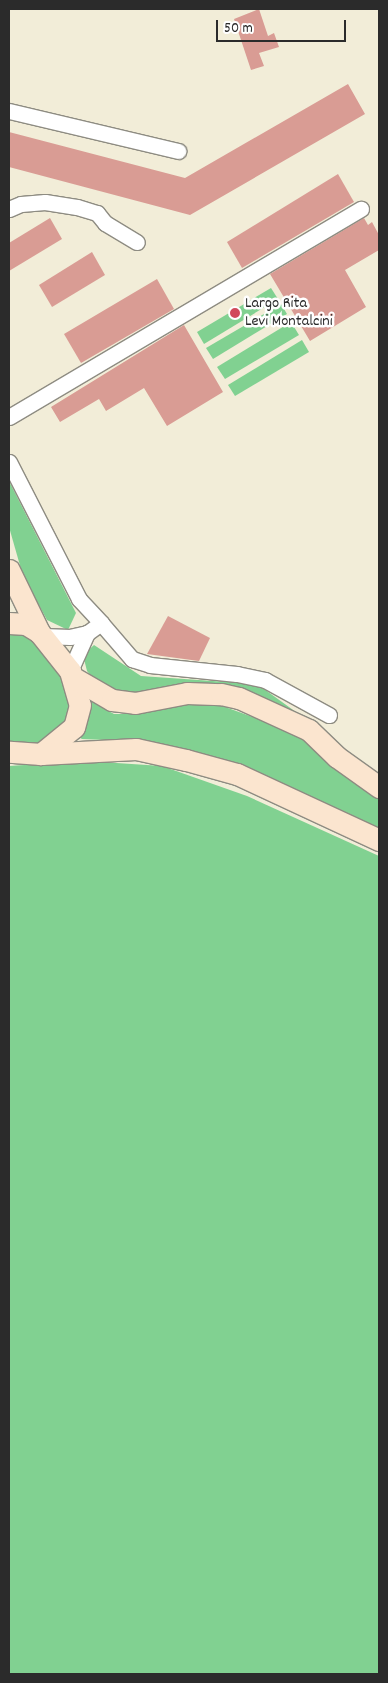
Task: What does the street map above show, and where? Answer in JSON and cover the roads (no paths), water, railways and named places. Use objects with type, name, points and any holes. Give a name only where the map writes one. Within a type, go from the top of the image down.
[{"type":"main road","points":[[9,570],[41,634],[72,674],[112,700],[135,703],[187,693],[221,694],[239,698],[309,730],[337,757],[379,787]]},
{"type":"main road","points":[[9,623],[26,624],[41,634]]},
{"type":"main road","points":[[41,754],[74,726],[80,705],[72,674]]},
{"type":"main road","points":[[9,752],[41,754],[136,749],[186,760],[237,774],[379,840]]},
{"type":"street","points":[[9,111],[178,151]]},
{"type":"street","points":[[9,209],[21,204],[45,202],[77,207],[96,213],[105,223],[137,242]]},
{"type":"street","points":[[9,417],[362,209]]},
{"type":"street","points":[[9,462],[79,598],[132,659],[150,665],[237,674],[265,680],[328,715]]},
{"type":"street","points":[[41,634],[58,639],[87,633],[100,624]]},
{"type":"street","points":[[72,674],[87,633]]},
{"type":"place","name":"Largo Rita Levi Montalcini","points":[[235,313]]}]
